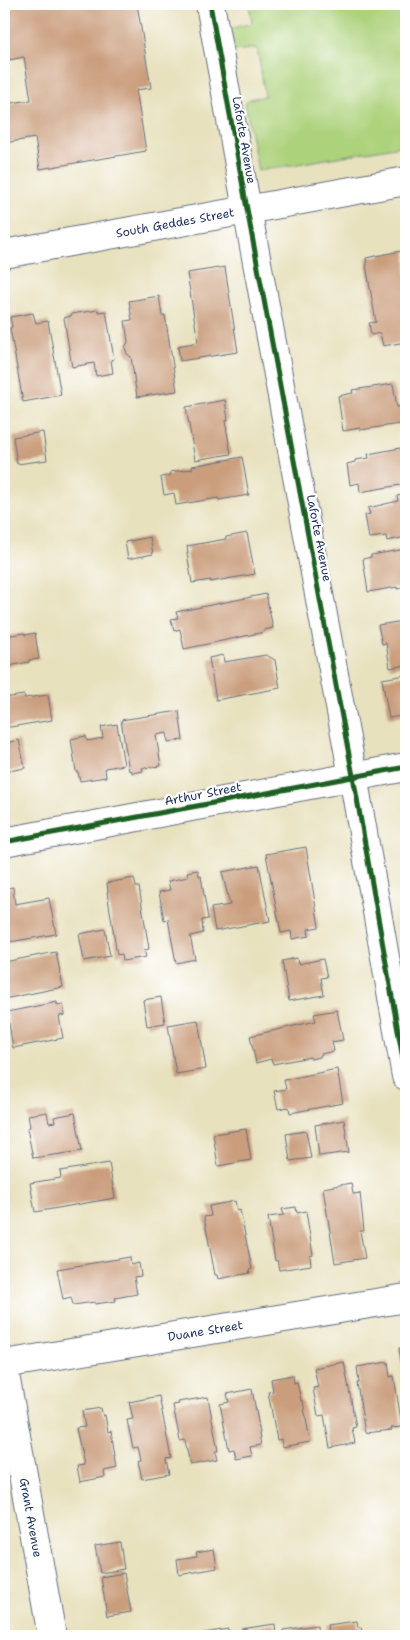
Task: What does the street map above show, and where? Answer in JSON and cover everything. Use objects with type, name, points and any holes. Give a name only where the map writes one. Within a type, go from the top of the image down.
[{"type":"street","name":"Laforte Avenue","points":[[210,4],[353,776],[406,1076]]},
{"type":"street","name":"South Geddes Street","points":[[4,254],[406,181]]},
{"type":"street","name":"Arthur Street","points":[[4,842],[406,767]]},
{"type":"street","name":"Duane Street","points":[[4,1364],[406,1298]]},
{"type":"street","name":"Grant Avenue","points":[[4,1369],[52,1636]]},
{"type":"green space","points":[[249,4],[406,4],[406,145],[258,171],[245,102],[265,96],[257,48],[228,52],[225,30],[252,23]]},
{"type":"building","points":[[21,4],[137,4],[151,88],[136,90],[146,151],[40,169],[35,138],[4,143],[4,104],[31,100],[24,57],[9,60],[4,27],[4,7]]},
{"type":"building","points":[[406,250],[406,342],[383,346],[380,333],[371,335],[369,323],[376,322],[366,258]]},
{"type":"building","points":[[225,267],[238,352],[180,361],[178,346],[198,342],[187,273]]},
{"type":"building","points":[[159,296],[162,316],[165,315],[177,391],[137,397],[131,357],[127,354],[125,347],[128,342],[125,321],[132,320],[129,301]]},
{"type":"building","points":[[98,310],[98,312],[106,311],[114,359],[111,360],[113,373],[96,376],[94,363],[72,367],[64,318],[71,316],[71,314]]},
{"type":"building","points":[[33,313],[36,323],[48,321],[61,395],[23,402],[10,328],[12,327],[10,317]]},
{"type":"building","points":[[393,384],[397,407],[406,405],[406,423],[343,431],[338,396],[353,393],[352,390]]},
{"type":"building","points":[[225,400],[228,420],[225,421],[231,454],[195,460],[186,407]]},
{"type":"building","points":[[43,432],[47,460],[17,464],[13,437]]},
{"type":"building","points":[[406,447],[406,484],[360,492],[359,483],[350,485],[347,464],[355,462],[355,460],[369,458],[368,454]]},
{"type":"building","points":[[242,457],[249,495],[176,505],[174,493],[164,495],[161,477],[171,475],[170,472],[192,469],[192,466]]},
{"type":"building","points":[[406,494],[406,537],[387,541],[386,536],[369,538],[365,515],[370,514],[368,508],[398,501],[397,496]]},
{"type":"building","points":[[247,533],[255,574],[210,582],[211,580],[192,583],[187,546]]},
{"type":"building","points":[[150,537],[153,554],[128,559],[125,542]]},
{"type":"building","points":[[406,549],[406,587],[368,592],[363,559],[371,557],[371,555]]},
{"type":"building","points":[[266,594],[273,628],[264,630],[264,632],[184,649],[180,629],[174,631],[171,619],[178,618],[176,612]]},
{"type":"building","points":[[406,616],[406,665],[390,668],[386,643],[382,644],[378,625],[404,621],[403,617]]},
{"type":"building","points":[[24,633],[25,635],[35,633],[39,659],[4,667],[4,636]]},
{"type":"building","points":[[223,655],[224,662],[266,655],[275,660],[280,688],[216,700],[209,658]]},
{"type":"building","points":[[406,675],[406,715],[389,718],[382,679]]},
{"type":"building","points":[[24,695],[25,698],[48,695],[52,720],[4,728],[4,698]]},
{"type":"building","points":[[179,711],[183,740],[168,742],[167,733],[156,735],[161,766],[142,768],[143,771],[132,773],[132,770],[129,771],[121,720]]},
{"type":"building","points":[[117,724],[124,765],[105,768],[106,777],[80,781],[78,772],[76,772],[71,739],[86,736],[87,741],[103,738],[101,727]]},
{"type":"building","points":[[19,740],[25,768],[4,772],[4,743]]},
{"type":"building","points":[[306,847],[319,927],[308,929],[309,936],[292,939],[291,931],[281,933],[266,854]]},
{"type":"building","points":[[259,865],[270,921],[215,931],[211,908],[230,905],[222,872]]},
{"type":"building","points":[[198,870],[199,876],[201,876],[208,919],[202,920],[203,933],[190,936],[195,959],[176,963],[168,919],[164,920],[159,892],[170,890],[168,881],[188,877],[187,872]]},
{"type":"building","points":[[134,878],[136,887],[139,887],[149,949],[144,950],[146,957],[123,961],[122,954],[117,955],[107,883]]},
{"type":"building","points":[[13,887],[15,904],[49,898],[56,934],[4,943],[4,889]]},
{"type":"building","points":[[105,929],[110,956],[84,961],[79,934]]},
{"type":"building","points":[[56,952],[63,987],[4,999],[4,962]]},
{"type":"building","points":[[297,958],[298,964],[323,959],[327,977],[321,978],[324,995],[289,1001],[282,961]]},
{"type":"building","points":[[161,997],[165,1023],[147,1026],[143,1000]]},
{"type":"building","points":[[57,1002],[57,1005],[63,1004],[65,1015],[59,1016],[63,1038],[13,1048],[7,1012]]},
{"type":"building","points":[[337,1010],[343,1040],[332,1042],[334,1051],[311,1059],[310,1057],[273,1064],[271,1059],[256,1063],[250,1036],[316,1021],[314,1014]]},
{"type":"building","points":[[198,1020],[206,1069],[176,1074],[168,1025]]},
{"type":"building","points":[[337,1069],[343,1103],[290,1113],[289,1107],[278,1109],[274,1091],[286,1089],[284,1080]]},
{"type":"building","points":[[47,1112],[49,1123],[55,1122],[54,1117],[75,1113],[82,1151],[33,1158],[27,1128],[30,1127],[28,1115]]},
{"type":"building","points":[[344,1120],[349,1152],[319,1156],[315,1125]]},
{"type":"building","points":[[246,1129],[251,1160],[218,1166],[213,1134]]},
{"type":"building","points":[[306,1131],[311,1158],[290,1161],[286,1134]]},
{"type":"building","points":[[109,1163],[115,1198],[35,1212],[30,1183],[61,1178],[60,1171]]},
{"type":"building","points":[[351,1183],[353,1194],[360,1193],[364,1231],[360,1231],[365,1258],[335,1263],[323,1188]]},
{"type":"building","points":[[235,1201],[237,1211],[240,1210],[252,1269],[249,1270],[250,1273],[218,1279],[217,1275],[215,1275],[204,1217],[211,1216],[209,1206]]},
{"type":"building","points":[[296,1207],[297,1213],[306,1211],[313,1255],[310,1256],[311,1265],[279,1270],[277,1260],[275,1261],[268,1217],[284,1215],[282,1209]]},
{"type":"building","points":[[130,1257],[131,1265],[139,1263],[141,1276],[134,1277],[137,1294],[115,1298],[116,1301],[95,1304],[95,1302],[73,1305],[71,1297],[63,1299],[57,1269]]},
{"type":"building","points":[[406,1347],[406,1384],[405,1384],[399,1348]]},
{"type":"building","points":[[344,1362],[356,1427],[352,1428],[355,1443],[330,1448],[324,1415],[318,1416],[313,1388],[318,1387],[314,1368]]},
{"type":"building","points":[[388,1362],[390,1377],[394,1376],[402,1427],[365,1433],[357,1383],[359,1383],[357,1367]]},
{"type":"building","points":[[293,1375],[294,1383],[297,1382],[301,1401],[303,1401],[310,1442],[282,1447],[281,1439],[277,1440],[268,1392],[273,1391],[271,1379]]},
{"type":"building","points":[[252,1389],[261,1445],[250,1447],[252,1456],[236,1459],[234,1449],[229,1450],[220,1404],[229,1402],[227,1394]]},
{"type":"building","points":[[159,1396],[171,1458],[166,1459],[169,1474],[142,1479],[138,1461],[141,1460],[138,1447],[133,1448],[127,1420],[133,1419],[129,1402]]},
{"type":"building","points":[[208,1397],[218,1451],[215,1451],[217,1460],[190,1465],[185,1440],[180,1441],[173,1405],[179,1404],[178,1402]]},
{"type":"building","points":[[101,1408],[103,1416],[105,1415],[108,1432],[111,1431],[117,1468],[104,1471],[105,1477],[80,1482],[77,1466],[84,1465],[76,1428],[85,1427],[82,1411]]},
{"type":"building","points":[[120,1542],[124,1569],[100,1573],[95,1546]]},
{"type":"building","points":[[214,1549],[217,1568],[179,1575],[177,1559],[197,1556],[196,1552]]},
{"type":"building","points":[[124,1573],[131,1612],[107,1616],[101,1577]]},
{"type":"building","points":[[357,1621],[363,1636],[329,1636],[327,1625]]},
{"type":"building","points":[[275,1624],[276,1636],[242,1636],[241,1629]]},
{"type":"building","points":[[317,1625],[318,1636],[284,1636],[283,1630]]},
{"type":"building","points":[[228,1629],[229,1636],[198,1636],[198,1634]]},
{"type":"cycle path","points":[[210,4],[353,776],[406,1076]]},
{"type":"cycle path","points":[[4,842],[406,767]]}]
